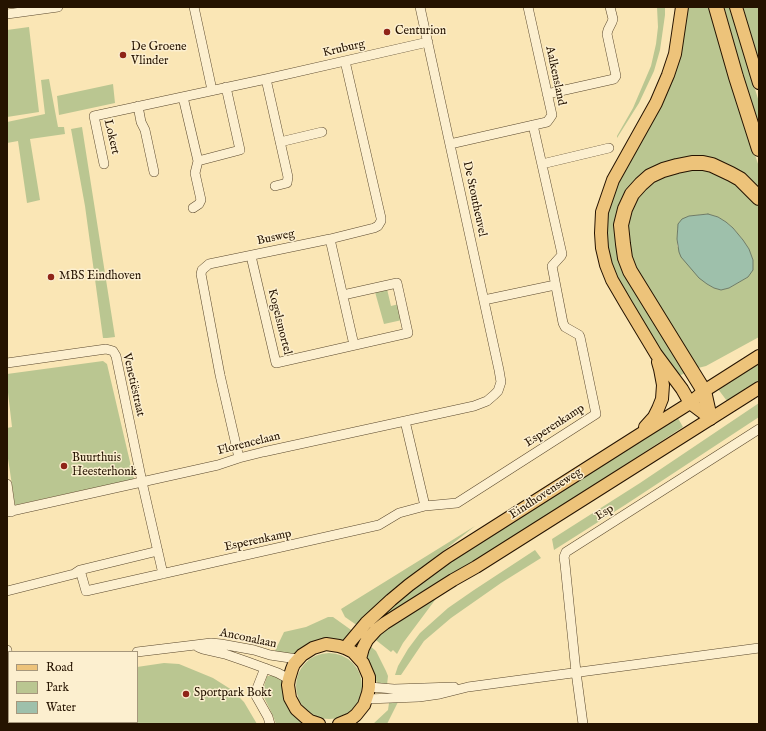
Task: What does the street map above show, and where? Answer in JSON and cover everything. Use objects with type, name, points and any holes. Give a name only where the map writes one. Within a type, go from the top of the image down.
[{"type":"highway","points":[[716,7],[759,149]]},
{"type":"highway","points":[[710,418],[704,391],[630,271],[625,258],[621,225],[625,209],[632,194],[650,176],[663,170],[692,163],[712,165],[731,174],[747,186],[759,198]]},
{"type":"main road","points":[[682,7],[675,54],[668,75],[656,104],[613,180],[602,212],[602,248],[606,266],[612,280],[656,354],[680,386],[690,403],[710,418]]},
{"type":"main road","points":[[736,7],[759,83]]},
{"type":"main road","points":[[639,435],[654,417],[662,399],[662,377],[656,354]]},
{"type":"main road","name":"Eindhovenseweg","points":[[345,648],[371,618],[391,600],[409,585],[454,553],[690,403],[704,391],[759,356]]},
{"type":"main road","name":"Eindhovenseweg","points":[[360,659],[367,640],[385,623],[759,388]]},
{"type":"main road","points":[[313,723],[300,714],[293,703],[289,692],[289,679],[297,659],[307,651],[319,645],[332,644],[353,652],[360,659],[369,677],[367,699],[364,705],[351,719],[339,724]]},
{"type":"street","points":[[7,14],[58,7]]},
{"type":"street","points":[[194,7],[212,90]]},
{"type":"street","name":"De Stoutheuvel","points":[[420,7],[501,378],[500,386],[494,395]]},
{"type":"street","name":"Aalkensland","points":[[450,144],[547,122],[550,118],[552,114],[528,7]]},
{"type":"street","points":[[547,94],[614,80],[616,76],[607,34],[613,19],[610,7]]},
{"type":"street","name":"Kruburg","points":[[94,116],[428,42]]},
{"type":"street","name":"Busweg","points":[[239,458],[220,375],[201,274],[202,270],[209,264],[330,239],[378,226],[381,218],[345,61]]},
{"type":"street","points":[[266,79],[288,176],[287,183],[275,186]]},
{"type":"street","points":[[198,161],[240,150],[226,87]]},
{"type":"street","points":[[183,97],[198,161],[195,173],[201,200],[199,204],[193,208]]},
{"type":"street","points":[[138,106],[154,172]]},
{"type":"street","name":"Lokert","points":[[94,116],[104,164]]},
{"type":"street","name":"Esperenkamp","points":[[80,570],[86,591],[379,525],[399,513],[425,506],[457,503],[596,414],[580,337],[564,325],[555,285],[552,266],[562,254],[533,125]]},
{"type":"street","points":[[280,142],[322,132]]},
{"type":"street","points":[[542,164],[609,148]]},
{"type":"street","points":[[330,239],[354,345]]},
{"type":"street","name":"Kogelsmortel","points":[[250,256],[276,363],[408,333],[397,283],[343,295]]},
{"type":"street","points":[[484,300],[555,285]]},
{"type":"street","name":"Venetiëstraat","points":[[7,364],[106,349],[113,351],[116,356],[142,482]]},
{"type":"street","name":"Florencelaan","points":[[9,512],[218,465],[239,458],[474,406],[487,401],[494,395]]},
{"type":"street","points":[[405,421],[425,506]]},
{"type":"street","name":"Esp","points":[[583,724],[564,557],[566,552],[759,429]]},
{"type":"street","points":[[142,482],[163,574]]},
{"type":"street","points":[[7,484],[9,512]]},
{"type":"street","points":[[7,590],[74,574],[80,570],[158,551]]},
{"type":"street","name":"Anconalaan","points":[[138,652],[194,645],[221,644],[254,650],[274,656],[297,659]]},
{"type":"street","name":"Anconalaan","points":[[194,645],[265,668],[289,679]]},
{"type":"street","points":[[367,699],[419,697],[440,694],[468,687],[759,648]]},
{"type":"street","points":[[265,668],[255,694],[268,717],[270,724]]},
{"type":"street","points":[[369,687],[394,689],[468,687]]},
{"type":"green space","points":[[657,7],[665,7],[665,15],[660,50],[654,71],[639,103],[617,138],[633,108],[651,66],[658,27]]},
{"type":"green space","points":[[686,7],[710,7],[759,167],[759,193],[714,162],[639,181],[618,245],[687,372],[677,377],[616,278],[604,246],[606,212],[617,183],[639,141]]},
{"type":"green space","points":[[724,7],[731,7],[759,102],[759,125],[739,62]]},
{"type":"green space","points":[[743,7],[759,7],[759,66],[757,59]]},
{"type":"green space","points":[[29,27],[39,112],[7,117],[7,30]]},
{"type":"green space","points":[[49,79],[58,127],[64,127],[65,134],[30,139],[40,200],[27,203],[18,141],[7,143],[7,122],[45,114],[41,80]]},
{"type":"green space","points":[[113,84],[115,103],[59,115],[57,96]]},
{"type":"green space","points":[[82,127],[115,337],[103,338],[85,206],[71,129]]},
{"type":"green space","points":[[702,167],[730,177],[759,206],[759,337],[706,366],[698,368],[634,269],[626,243],[629,210],[636,197],[665,173]],"holes":[[[708,214],[718,217],[733,228],[743,240],[749,249],[753,260],[753,266],[748,277],[729,288],[721,290],[707,284],[677,246],[677,229],[689,216]]]},
{"type":"green space","points":[[387,289],[391,306],[399,304],[402,320],[384,324],[375,292]]},
{"type":"green space","points":[[103,361],[107,364],[134,479],[15,505],[7,452],[7,428],[12,427],[7,374]]},
{"type":"green space","points":[[759,363],[759,381],[727,401],[718,389]]},
{"type":"green space","points":[[759,403],[759,417],[554,550],[552,539],[640,483]]},
{"type":"green space","points":[[675,413],[683,427],[367,632],[377,615],[408,590]]},
{"type":"green space","points":[[475,526],[387,597],[358,626],[345,617],[341,609]]},
{"type":"green space","points":[[535,550],[541,558],[501,583],[451,618],[424,641],[401,675],[395,675],[398,666],[408,649],[420,633],[448,608]]},
{"type":"green space","points":[[438,596],[403,643],[397,654],[393,650],[391,652],[372,637]]},
{"type":"green space","points":[[328,617],[333,617],[354,632],[343,643],[295,655],[274,653],[284,632],[306,627]]},
{"type":"green space","points":[[370,646],[376,651],[386,671],[388,676],[387,685],[380,685],[374,679],[366,654]]},
{"type":"green space","points":[[329,653],[341,656],[352,663],[359,674],[362,686],[359,698],[352,709],[341,716],[329,719],[317,716],[306,709],[299,698],[296,686],[299,674],[306,663],[317,656]]},
{"type":"green space","name":"Sportpark Bokt","points":[[164,663],[179,664],[213,678],[232,690],[244,702],[257,724],[7,724],[7,683],[8,723],[138,723],[138,667]]},
{"type":"green space","points":[[267,676],[275,676],[282,681],[285,690],[303,724],[276,724],[262,693]]},
{"type":"green space","points":[[398,702],[387,724],[373,724],[388,710],[389,703]]},
{"type":"water","points":[[708,214],[718,217],[733,228],[749,249],[753,260],[753,270],[748,277],[729,288],[721,290],[714,288],[699,278],[681,257],[679,252],[677,239],[678,224],[682,219],[689,216]]},
{"type":"place","name":"Centurion","points":[[387,32]]},
{"type":"place","name":"De Groene Vlinder","points":[[123,55]]},
{"type":"place","name":"MBS Eindhoven","points":[[51,277]]},
{"type":"place","name":"Buurthuis Heesterhonk","points":[[64,466]]},
{"type":"place","name":"Sportpark Bokt","points":[[186,694]]}]
